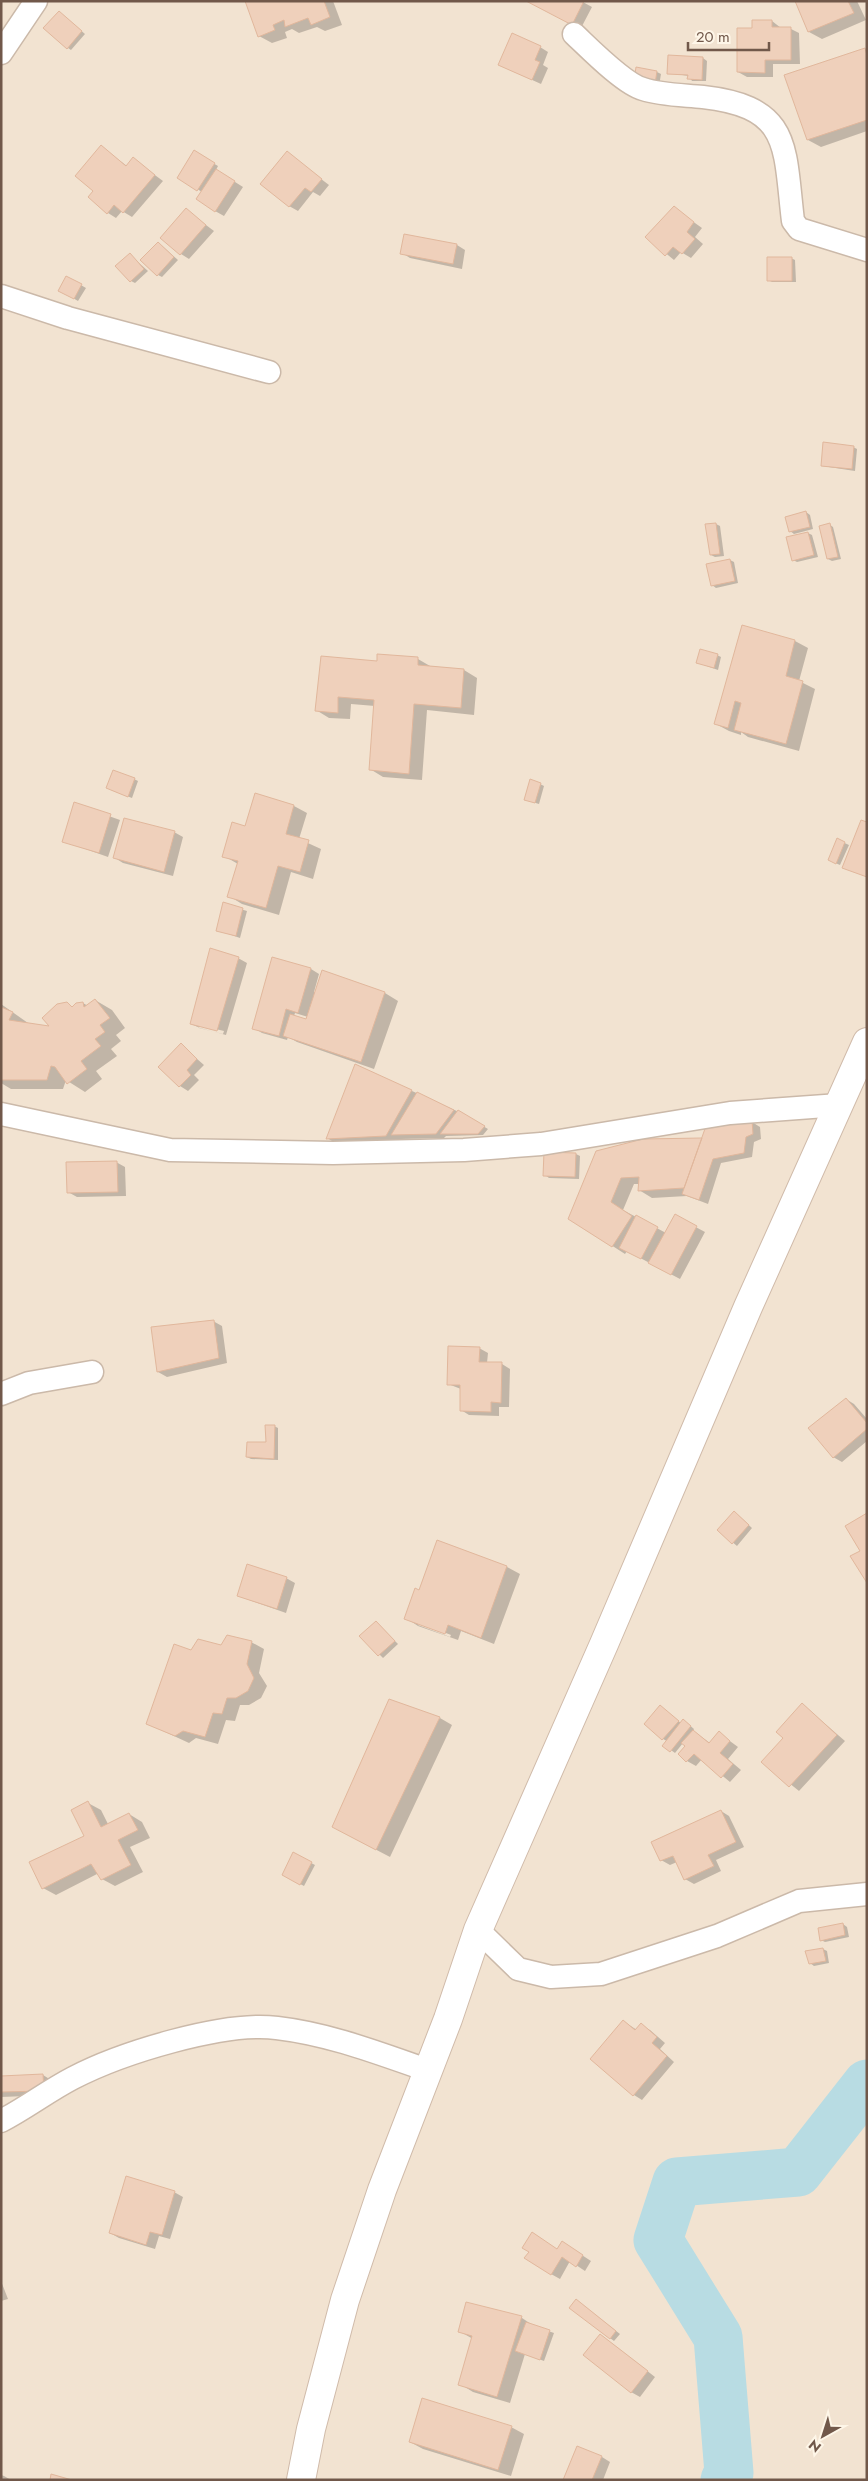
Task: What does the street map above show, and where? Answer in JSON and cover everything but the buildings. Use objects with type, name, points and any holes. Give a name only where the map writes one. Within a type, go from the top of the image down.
[{"type":"main road","points":[[301,2480],[311,2429],[345,2300],[382,2190],[448,2019],[478,1930],[604,1644],[748,1307],[867,1042]]},
{"type":"street","points":[[1,53],[36,1]]},
{"type":"street","points":[[574,34],[626,79],[642,89],[725,100],[756,110],[773,125],[784,146],[793,221],[799,230],[867,250]]},
{"type":"street","points":[[1,296],[68,318],[269,372]]},
{"type":"street","points":[[1,1114],[170,1150],[333,1153],[464,1150],[542,1144],[730,1113],[839,1105]]},
{"type":"street","points":[[1,1394],[29,1383],[92,1372]]},
{"type":"street","points":[[478,1930],[518,1969],[551,1977],[601,1974],[717,1936],[800,1901],[867,1894]]},
{"type":"street","points":[[1,2121],[82,2074],[145,2050],[230,2028],[276,2027],[331,2038],[427,2070]]},
{"type":"shaded area","points":[[1,1],[867,1],[867,2480],[1,2480]]},
{"type":"waterway","points":[[725,2480],[729,2473],[718,2337],[658,2240],[677,2182],[798,2172],[867,2084]]}]
